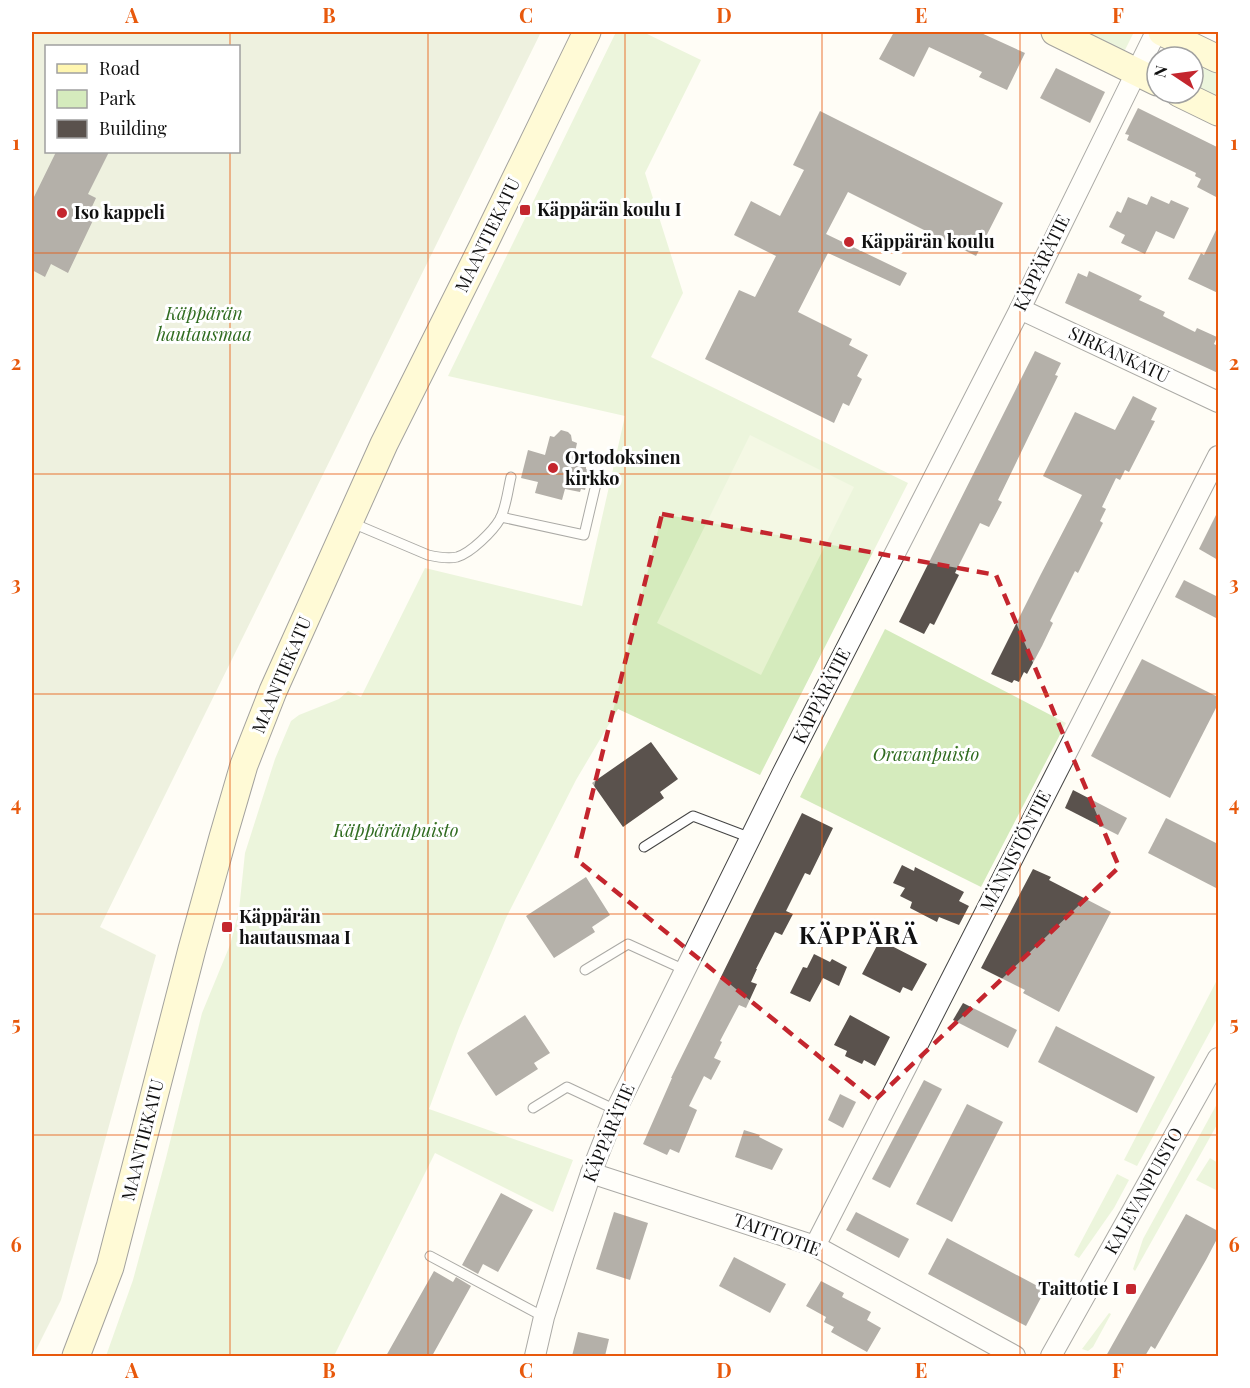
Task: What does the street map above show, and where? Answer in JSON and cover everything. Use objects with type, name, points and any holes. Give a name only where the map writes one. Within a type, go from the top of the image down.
[{"type":"main road","name":"MAANTIEKATU","points":[[76,1356],[110,1267],[189,959],[244,765],[273,691],[384,444],[587,32]]},
{"type":"main road","points":[[1055,32],[1145,57]]},
{"type":"main road","points":[[1204,105],[1218,112]]},
{"type":"street","name":"KÄPPÄRÄTIE","points":[[535,1356],[544,1317],[564,1254],[591,1173],[616,1110],[882,578],[1145,70]]},
{"type":"street","name":"SIRKANKATU","points":[[1020,309],[1218,402]]},
{"type":"street","name":"MÄNNISTÖNTIE","points":[[815,1246],[1218,456]]},
{"type":"street","name":"KALEVANPUISTO","points":[[1051,1356],[1218,1058]]},
{"type":"street","name":"TAITTOTIE","points":[[591,1173],[815,1246],[1015,1356]]},
{"type":"lane","points":[[348,521],[428,555],[458,556],[490,534],[501,517],[511,477]]},
{"type":"lane","points":[[501,517],[584,535],[596,484]]},
{"type":"lane","points":[[644,847],[693,816],[751,838]]},
{"type":"lane","points":[[585,970],[628,944],[685,970]]},
{"type":"lane","points":[[533,1108],[567,1088],[616,1110]]},
{"type":"lane","points":[[430,1256],[544,1317]]},
{"type":"highlighted area","points":[[662,514],[996,575],[1119,867],[874,1101],[576,859]]},
{"type":"green space","name":"Käppärän hautausmaa","points":[[32,32],[541,32],[100,927],[156,955],[61,1300],[33,1356]]},
{"type":"green space","name":"Käppäränpuisto","points":[[616,32],[643,32],[701,60],[645,173],[683,293],[651,357],[908,483],[760,775],[618,709],[576,780],[506,918],[459,1028],[429,1109],[573,1160],[553,1212],[435,1153],[334,1356],[106,1356],[133,1280],[202,1013],[230,945],[239,910],[245,853],[275,759],[291,721],[299,715],[339,699],[348,691],[361,697],[425,568],[582,606],[625,416],[448,376]]},
{"type":"green space","points":[[1082,32],[1134,32],[1124,52]]},
{"type":"green space","points":[[1205,68],[1218,74],[1218,99],[1205,92]]},
{"type":"green space","points":[[750,435],[854,487],[761,675],[657,623]]},
{"type":"green space","name":"Oravanpuisto","points":[[885,629],[1066,723],[981,887],[800,797]]},
{"type":"green space","points":[[1218,978],[1218,1017],[1137,1166],[1124,1160]]},
{"type":"green space","points":[[1218,1102],[1218,1123],[1135,1271],[1133,1269],[1143,1239]]},
{"type":"green space","points":[[1210,1158],[1218,1163],[1218,1191],[1196,1180]]},
{"type":"green space","points":[[1117,1174],[1129,1180],[1114,1208],[1079,1258],[1074,1255]]},
{"type":"green space","points":[[1109,1313],[1111,1314],[1093,1347],[1088,1351],[1082,1349]]},
{"type":"building","points":[[894,32],[979,32],[1025,53],[1007,90],[979,77],[982,72],[929,47],[914,77],[879,59]]},
{"type":"building","points":[[1056,68],[1105,92],[1090,123],[1040,98]]},
{"type":"building","points":[[1138,108],[1217,147],[1218,144],[1218,198],[1197,187],[1201,179],[1195,176],[1196,173],[1127,140],[1129,135],[1125,134]]},
{"type":"building","points":[[820,111],[1003,203],[976,256],[848,192],[826,234],[907,273],[900,286],[828,253],[798,312],[852,339],[849,345],[868,355],[857,376],[862,379],[849,406],[843,403],[834,423],[705,359],[739,290],[755,297],[776,256],[734,235],[751,201],[780,216],[804,170],[793,165]]},
{"type":"building","name":"Iso kappeli","points":[[56,153],[108,153],[88,194],[96,198],[90,211],[96,214],[68,273],[51,264],[45,277],[32,270],[32,201]]},
{"type":"building","points":[[1151,196],[1169,204],[1171,200],[1189,208],[1174,239],[1156,231],[1145,254],[1121,243],[1125,235],[1109,227],[1117,211],[1121,213],[1128,197],[1147,205]]},
{"type":"building","points":[[1218,226],[1218,293],[1188,279],[1201,253],[1204,255]]},
{"type":"building","points":[[1089,271],[1142,296],[1139,300],[1165,312],[1163,316],[1195,332],[1197,328],[1217,337],[1214,344],[1218,346],[1218,373],[1065,303],[1078,273],[1087,277]]},
{"type":"building","points":[[1035,351],[1061,363],[1055,375],[1058,376],[998,500],[1002,502],[989,527],[980,523],[955,573],[959,575],[934,625],[930,623],[924,634],[899,622]]},
{"type":"building","points":[[1133,396],[1157,408],[1151,420],[1155,421],[1129,472],[1125,470],[1120,480],[1116,478],[1102,507],[1106,509],[1100,521],[1103,523],[1050,621],[1053,623],[1042,646],[1027,674],[1024,672],[1019,682],[1014,680],[1012,683],[991,674],[1082,495],[1043,476],[1075,412],[1115,430]]},
{"type":"building","name":"Ortodoksinen kirkko","points":[[561,430],[568,432],[572,441],[577,443],[573,462],[586,465],[586,469],[590,470],[585,490],[581,489],[580,492],[565,489],[562,500],[535,493],[538,482],[521,478],[528,450],[545,455],[550,436],[554,437]]},
{"type":"building","points":[[1218,511],[1218,560],[1199,549]]},
{"type":"building","points":[[1184,580],[1218,597],[1218,619],[1175,597]]},
{"type":"building","points":[[1142,659],[1218,697],[1218,704],[1170,798],[1091,756]]},
{"type":"building","points":[[651,742],[678,779],[660,792],[664,798],[623,827],[592,783]]},
{"type":"building","points":[[1073,790],[1127,818],[1118,835],[1065,808]]},
{"type":"building","points":[[802,813],[833,828],[810,875],[805,873],[786,911],[793,914],[782,935],[775,932],[756,969],[751,982],[757,984],[746,1008],[739,1005],[720,1041],[722,1042],[714,1058],[721,1061],[711,1080],[704,1076],[689,1106],[697,1110],[679,1153],[670,1149],[667,1155],[643,1144],[671,1078]]},
{"type":"building","points":[[1166,818],[1218,844],[1218,889],[1148,853]]},
{"type":"building","points":[[902,865],[914,871],[915,867],[964,892],[959,901],[969,906],[959,925],[939,917],[937,922],[910,908],[912,902],[900,896],[905,888],[893,883]]},
{"type":"building","points":[[1033,869],[1051,877],[1049,880],[1111,912],[1059,1012],[1023,993],[1025,990],[981,968]]},
{"type":"building","points":[[586,877],[610,915],[592,927],[595,932],[554,958],[526,916]]},
{"type":"building","points":[[880,940],[927,964],[912,991],[903,987],[900,993],[862,974]]},
{"type":"building","points":[[814,954],[830,962],[832,959],[847,967],[839,986],[823,978],[810,1002],[790,993],[803,967],[807,968]]},
{"type":"building","points":[[963,1003],[1017,1030],[1008,1048],[953,1020]]},
{"type":"building","points":[[525,1015],[550,1053],[534,1063],[538,1069],[496,1096],[467,1053]]},
{"type":"building","points":[[850,1015],[890,1037],[875,1066],[864,1060],[862,1064],[845,1056],[847,1051],[834,1045]]},
{"type":"building","points":[[1056,1026],[1155,1077],[1137,1113],[1038,1062]]},
{"type":"building","points":[[924,1080],[942,1089],[890,1188],[872,1179]]},
{"type":"building","points":[[840,1094],[856,1102],[843,1128],[828,1120]]},
{"type":"building","points":[[967,1104],[1003,1122],[952,1222],[916,1204]]},
{"type":"building","points":[[744,1130],[760,1135],[759,1137],[783,1149],[772,1170],[735,1157]]},
{"type":"building","points":[[501,1193],[533,1210],[498,1272],[483,1264],[478,1274],[462,1265]]},
{"type":"building","points":[[614,1212],[648,1223],[630,1280],[596,1269]]},
{"type":"building","points":[[856,1212],[909,1239],[899,1258],[846,1230]]},
{"type":"building","points":[[1186,1214],[1218,1231],[1218,1237],[1206,1260],[1155,1349],[1151,1346],[1145,1356],[1106,1356]]},
{"type":"building","points":[[947,1238],[1045,1290],[1026,1326],[928,1274]]},
{"type":"building","points":[[734,1257],[786,1284],[770,1313],[719,1286]]},
{"type":"building","points":[[434,1271],[453,1282],[456,1277],[471,1286],[432,1356],[386,1356]]},
{"type":"building","points":[[821,1281],[844,1293],[842,1297],[871,1312],[867,1320],[881,1328],[867,1352],[831,1332],[834,1327],[824,1322],[826,1317],[806,1306]]},
{"type":"building","points":[[578,1332],[609,1339],[605,1356],[572,1356]]},
{"type":"place","name":"Käppärän koulu I","points":[[525,210]]},
{"type":"place","name":"Iso kappeli","points":[[62,213]]},
{"type":"place","name":"Käppärän koulu","points":[[849,242]]},
{"type":"place","name":"Ortodoksinen kirkko","points":[[553,468]]},
{"type":"place","name":"Käppärän hautausmaa I","points":[[227,927]]},
{"type":"place","name":"Taittotie I","points":[[1131,1289]]},
{"type":"district","name":"KÄPPÄRÄ","points":[[859,936]]}]
